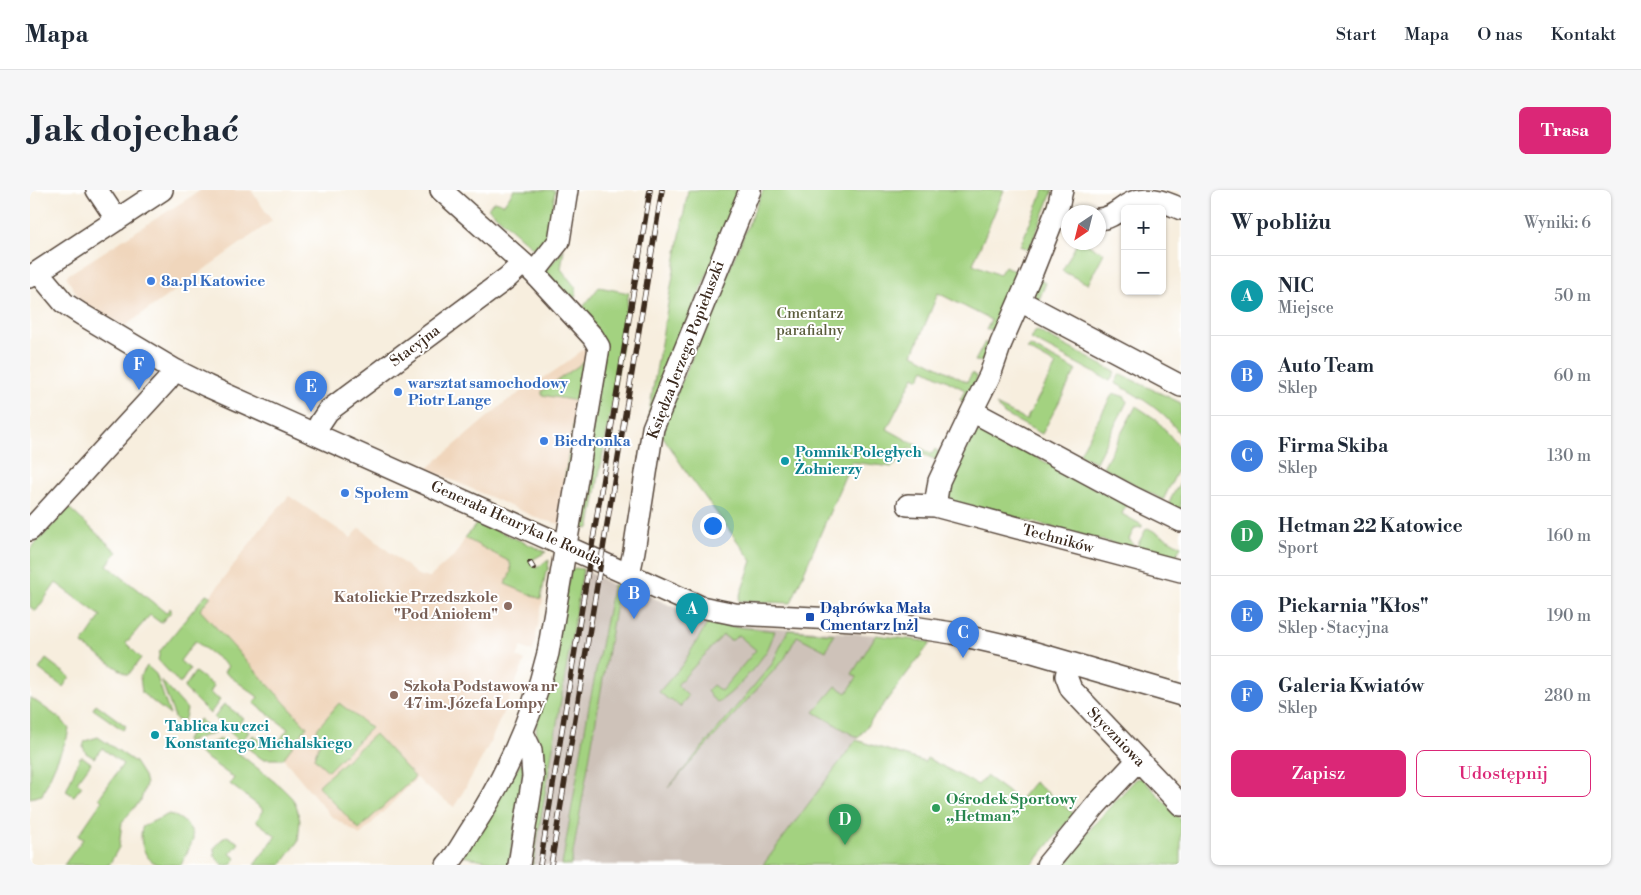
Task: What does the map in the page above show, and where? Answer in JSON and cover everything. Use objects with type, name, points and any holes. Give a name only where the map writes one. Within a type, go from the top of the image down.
[{"type":"street","points":[[98,190],[117,220]]},
{"type":"street","points":[[34,275],[162,190]]},
{"type":"street","points":[[441,190],[528,268],[593,337],[599,347],[546,662],[539,691],[511,762],[482,814],[447,865]]},
{"type":"street","name":"Stacyjna","points":[[315,434],[328,410],[507,278],[528,268],[559,241],[567,190]]},
{"type":"street","name":"Księdza Jerzego Popiełuszki","points":[[629,574],[653,428],[750,190]]},
{"type":"street","points":[[1106,218],[1129,204],[1148,199],[1159,200],[1181,209]]},
{"type":"street","points":[[934,506],[939,480],[990,375],[1001,343],[1065,203]]},
{"type":"street","name":"Generała Henryka le Ronda","points":[[34,275],[64,303],[175,370],[240,402],[702,607],[719,612],[839,619],[916,627],[998,642],[1181,695]]},
{"type":"street","points":[[1020,302],[1181,386]]},
{"type":"street","points":[[30,530],[175,370]]},
{"type":"street","points":[[972,411],[1124,493],[1181,521]]},
{"type":"street","name":"Techników","points":[[908,505],[934,506],[1181,571]]},
{"type":"street","name":"Styczniowa","points":[[1069,663],[1066,676],[1072,689],[1181,804]]},
{"type":"street","points":[[519,865],[533,777],[531,750],[523,733]]},
{"type":"street","points":[[1047,865],[1096,805],[1138,760]]},
{"type":"shaded area","points":[[201,190],[251,190],[272,221],[125,326],[82,304],[66,276]]},
{"type":"shaded area","points":[[584,349],[591,357],[561,524],[542,520],[427,469],[504,403],[556,370]]},
{"type":"shaded area","name":"Szkoła Podstawowa nr 47 im. Józefa Lompy","points":[[289,496],[351,538],[360,528],[420,577],[430,577],[456,554],[465,538],[509,562],[511,572],[506,584],[543,599],[533,652],[521,647],[517,657],[525,661],[489,745],[454,807],[417,778],[360,835],[331,816],[283,758],[306,726],[200,610],[269,518]]},
{"type":"shaded area","points":[[583,569],[613,585],[589,706],[562,865],[533,865]]},
{"type":"shaded area","points":[[619,586],[647,595],[710,623],[876,635],[853,673],[857,677],[847,693],[815,712],[858,738],[763,865],[571,865]]},
{"type":"green space","points":[[514,190],[555,190],[548,246],[534,249],[488,208],[494,201],[504,204]]},
{"type":"green space","points":[[688,190],[742,190],[648,417]]},
{"type":"green space","name":"Cmentarz parafialny","points":[[763,190],[1004,190],[973,264],[999,275],[1005,266],[1017,272],[1019,277],[997,329],[986,330],[991,320],[938,293],[913,354],[967,382],[972,373],[977,377],[971,401],[964,402],[960,400],[965,390],[924,369],[919,379],[914,376],[887,429],[932,454],[935,449],[940,453],[936,460],[909,448],[906,453],[903,452],[892,467],[851,462],[791,603],[739,601],[752,561],[685,470],[662,435],[667,424],[665,421]]},
{"type":"green space","points":[[1044,190],[1053,190],[1029,250],[1020,246]]},
{"type":"green space","points":[[564,249],[561,269],[576,288],[576,296],[570,301],[543,274]]},
{"type":"green space","points":[[1073,250],[1098,250],[1104,253],[1088,284],[1062,271]]},
{"type":"green space","points":[[1037,279],[1046,283],[1038,302],[1032,291]]},
{"type":"green space","points":[[599,287],[629,293],[618,370],[588,529],[578,527],[603,358],[581,311]]},
{"type":"green space","points":[[1036,330],[1115,372],[1110,381],[1031,339]]},
{"type":"green space","points":[[985,342],[991,349],[984,362],[975,361]]},
{"type":"green space","points":[[1030,346],[1076,370],[1042,434],[1004,414],[996,405],[1026,420],[1056,365],[1027,349]]},
{"type":"green space","points":[[591,357],[569,483],[564,482],[577,401],[542,395],[542,391]]},
{"type":"green space","points":[[1120,374],[1181,403],[1181,436],[1160,412],[1143,399],[1115,383]]},
{"type":"green space","points":[[1113,393],[1125,397],[1127,402],[1096,462],[1079,455]]},
{"type":"green space","points":[[1136,406],[1157,420],[1181,449],[1181,464],[1163,500],[1103,467]]},
{"type":"green space","points":[[983,431],[991,433],[1126,505],[1122,514],[1142,525],[1142,527],[1135,528],[1129,539],[1133,544],[1131,548],[953,501],[948,495],[949,484],[972,438],[976,433]]},
{"type":"green space","points":[[1181,480],[1181,514],[1170,508],[1169,502]]},
{"type":"green space","points":[[69,508],[117,552],[107,565],[166,613],[171,609],[171,612],[161,623],[150,615],[126,643],[141,658],[129,674],[126,674],[82,644],[101,616],[56,583],[36,611],[30,607],[30,549]]},
{"type":"green space","points":[[478,522],[546,552],[532,560],[536,568],[549,560],[541,599],[505,584],[511,572],[510,562],[465,538]]},
{"type":"green space","points":[[1148,528],[1181,546],[1176,556],[1169,559],[1136,548]]},
{"type":"green space","points":[[575,568],[583,569],[533,865],[522,865],[538,767],[536,723],[571,570]]},
{"type":"green space","points":[[613,585],[619,586],[571,865],[562,865],[589,706]]},
{"type":"green space","points":[[206,594],[211,596],[200,610],[307,727],[283,759],[262,759],[245,746],[253,735],[273,749],[288,729],[254,703],[258,697],[224,672],[228,666],[195,641],[180,661],[190,669],[180,684],[158,660],[160,651]]},
{"type":"green space","points":[[707,624],[775,631],[767,650],[757,664],[736,688],[717,702],[707,691],[713,685],[721,691],[756,650],[738,635],[733,640],[730,640],[723,635],[677,685],[688,696],[680,707],[659,692],[683,664]]},
{"type":"green space","points":[[788,630],[834,634],[826,651],[797,636],[785,658],[668,788],[772,664]]},
{"type":"green space","points":[[876,635],[931,642],[858,738],[814,712],[836,686],[847,693],[857,677],[852,674]]},
{"type":"green space","points":[[46,659],[70,677],[63,687],[39,669]]},
{"type":"green space","points":[[147,666],[156,674],[170,715],[142,693],[140,677]]},
{"type":"green space","points":[[195,672],[214,686],[210,693],[220,700],[210,714],[184,688]]},
{"type":"green space","points":[[161,680],[187,709],[182,723],[173,717],[174,715]]},
{"type":"green space","points":[[30,697],[62,720],[69,729],[67,738],[42,795],[30,798]]},
{"type":"green space","points":[[339,703],[371,728],[328,771],[314,758],[320,742],[317,729]]},
{"type":"green space","points":[[96,704],[126,726],[123,730],[93,709]]},
{"type":"green space","points":[[224,704],[243,718],[239,724],[249,732],[241,742],[214,718]]},
{"type":"green space","points":[[199,719],[216,732],[187,742],[186,740]]},
{"type":"green space","points":[[375,734],[415,777],[359,829],[318,786]]},
{"type":"green space","points":[[98,737],[135,762],[144,776],[146,784],[141,800],[122,822],[119,847],[109,865],[64,865],[83,839],[78,836],[102,801],[99,798],[123,764],[102,748],[94,758],[86,753],[83,747],[85,741]]},
{"type":"green space","points":[[221,739],[281,787],[292,798],[297,808],[300,821],[298,842],[281,865],[254,865],[276,836],[256,821],[264,810],[230,784],[234,778],[195,750]]},
{"type":"green space","name":"Ośrodek Sportowy „Hetman”","points":[[856,740],[925,762],[927,758],[978,785],[986,776],[1019,800],[1034,782],[1074,814],[1032,865],[763,865]]},
{"type":"green space","points":[[80,757],[91,763],[77,782],[82,786],[74,796],[66,791]]},
{"type":"green space","points":[[521,763],[524,765],[509,865],[462,856]]},
{"type":"green space","points":[[1142,778],[1181,820],[1181,865],[1059,865],[1136,779]]},
{"type":"green space","points":[[169,814],[186,823],[193,835],[193,840],[181,865],[157,864],[148,858],[143,847],[141,836],[143,826]]},
{"type":"green space","points":[[227,836],[239,843],[230,854],[236,858],[231,865],[223,865],[215,857],[214,849]]},
{"type":"railway","points":[[540,865],[650,190]]},
{"type":"railway","points":[[551,865],[662,190]]},
{"type":"railway","points":[[530,563],[533,568]]},
{"type":"place","name":"8a.pl Katowice","points":[[151,281]]},
{"type":"place","name":"Galeria Kwiatów","points":[[139,390]]},
{"type":"place","name":"warsztat samochodowy Piotr Lange","points":[[398,392]]},
{"type":"place","name":"Piekarnia \"Kłos\"","points":[[311,412]]},
{"type":"place","name":"Biedronka","points":[[544,441]]},
{"type":"place","name":"Pomnik Poległych Żołnierzy","points":[[785,461]]},
{"type":"place","name":"Społem","points":[[345,493]]},
{"type":"place","name":"Katolickie Przedszkole \"Pod Aniołem\"","points":[[508,606]]},
{"type":"place","name":"Dąbrówka Mała Cmentarz [nż]","points":[[810,617]]},
{"type":"place","name":"Auto Team","points":[[634,619]]},
{"type":"place","name":"NIC","points":[[692,634]]},
{"type":"place","name":"Firma Skiba","points":[[963,658]]},
{"type":"place","name":"Szkoła Podstawowa nr 47 im. Józefa Lompy","points":[[394,695]]},
{"type":"place","name":"Tablica ku czci Konstantego Michalskiego","points":[[155,735]]},
{"type":"place","name":"Ośrodek Sportowy „Hetman”","points":[[936,808]]},
{"type":"place","name":"Hetman 22 Katowice","points":[[845,845]]}]
